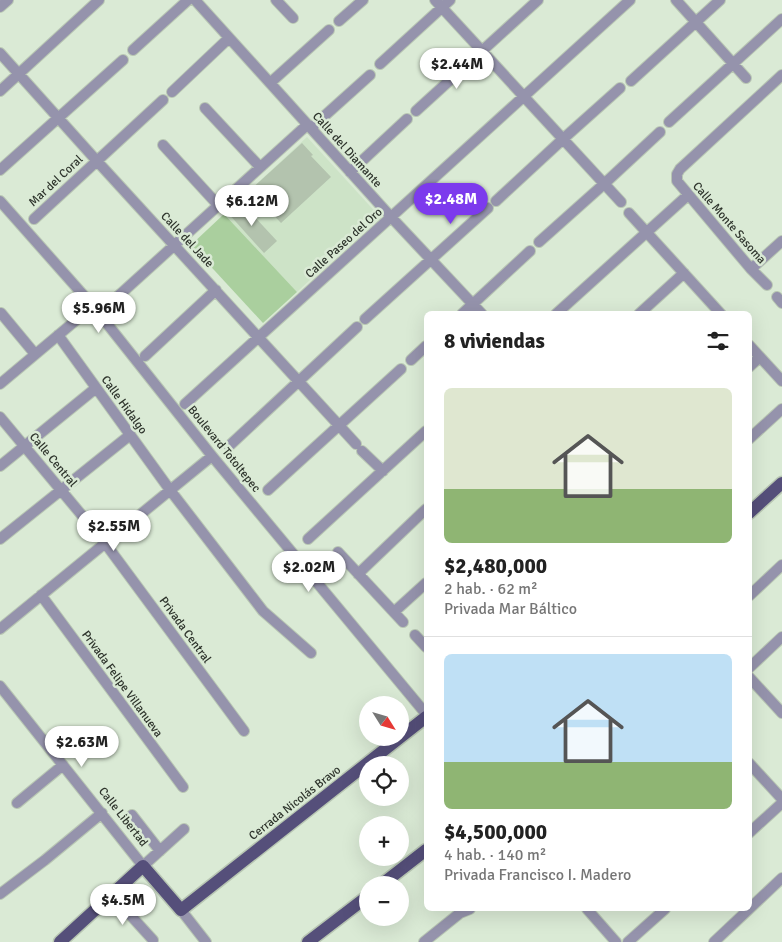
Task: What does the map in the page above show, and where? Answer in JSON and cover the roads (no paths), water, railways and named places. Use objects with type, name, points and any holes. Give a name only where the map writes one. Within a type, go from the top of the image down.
[{"type":"main road","points":[[752,509],[782,482]]},
{"type":"main road","name":"Cerrada Nicolás Bravo","points":[[181,910],[424,718]]},
{"type":"main road","points":[[393,876],[424,852]]},
{"type":"main road","points":[[60,942],[143,866]]},
{"type":"main road","name":"Calle Libertad","points":[[143,866],[181,910]]},
{"type":"main road","points":[[308,942],[359,903]]},
{"type":"street","points":[[0,7],[8,0]]},
{"type":"street","points":[[0,91],[99,0]]},
{"type":"street","points":[[133,50],[188,0]]},
{"type":"street","name":"Calle del Diamante","points":[[195,0],[391,217],[479,311]]},
{"type":"street","points":[[276,0],[293,18]]},
{"type":"street","points":[[339,21],[363,0]]},
{"type":"street","points":[[380,64],[439,4],[450,0]]},
{"type":"street","points":[[416,112],[538,0]]},
{"type":"street","name":"Calle Paseo del Oro","points":[[186,404],[630,0]]},
{"type":"street","points":[[676,0],[746,78]]},
{"type":"street","points":[[631,81],[720,0]]},
{"type":"street","points":[[439,4],[621,202]]},
{"type":"street","points":[[669,122],[782,20]]},
{"type":"street","points":[[270,83],[329,30]]},
{"type":"street","points":[[172,92],[230,38]]},
{"type":"street","name":"Calle del Jade","points":[[0,53],[298,381],[383,471]]},
{"type":"street","points":[[0,170],[123,60]]},
{"type":"street","points":[[105,308],[260,167],[370,75]]},
{"type":"street","name":"Calle Monte Sasoma","points":[[767,285],[688,195],[677,181],[677,174],[680,168],[782,75]]},
{"type":"street","points":[[228,446],[620,88]]},
{"type":"street","name":"Mar del Coral","points":[[34,219],[163,100]]},
{"type":"street","points":[[205,108],[260,167]]},
{"type":"street","points":[[350,172],[407,119]]},
{"type":"street","points":[[539,242],[660,132]]},
{"type":"street","points":[[163,145],[218,205]]},
{"type":"street","points":[[559,311],[688,195]]},
{"type":"street","name":"Boulevard Totoltepec","points":[[0,201],[93,306],[212,456],[424,714]]},
{"type":"street","points":[[628,213],[718,311]]},
{"type":"street","points":[[751,269],[782,241]]},
{"type":"street","points":[[465,311],[530,251]]},
{"type":"street","points":[[642,311],[684,273]]},
{"type":"street","points":[[145,356],[216,290]]},
{"type":"street","points":[[0,384],[93,306]]},
{"type":"street","points":[[1,313],[35,354]]},
{"type":"street","name":"Calle Hidalgo","points":[[58,335],[170,490],[263,611],[310,653]]},
{"type":"street","points":[[411,360],[424,348]]},
{"type":"street","points":[[752,349],[782,381]]},
{"type":"street","points":[[752,365],[760,358]]},
{"type":"street","points":[[268,490],[401,369]]},
{"type":"street","points":[[0,466],[96,388]]},
{"type":"street","points":[[752,436],[782,409]]},
{"type":"street","name":"Calle Central","points":[[0,417],[105,543]]},
{"type":"street","points":[[308,539],[424,433]]},
{"type":"street","points":[[0,539],[130,435]]},
{"type":"street","points":[[0,629],[212,456]]},
{"type":"street","points":[[358,574],[424,510]]},
{"type":"street","name":"Privada Central","points":[[105,543],[244,731]]},
{"type":"street","points":[[338,552],[403,622]]},
{"type":"street","points":[[752,593],[782,565]]},
{"type":"street","points":[[394,612],[424,585]]},
{"type":"street","name":"Privada Felipe Villanueva","points":[[41,596],[183,787]]},
{"type":"street","points":[[415,635],[424,645]]},
{"type":"street","points":[[752,665],[782,637]]},
{"type":"street","points":[[752,680],[781,711]]},
{"type":"street","name":"Calle Libertad","points":[[0,686],[143,866]]},
{"type":"street","points":[[17,803],[63,765]]},
{"type":"street","points":[[752,766],[782,801],[752,830]]},
{"type":"street","points":[[0,894],[102,813]]},
{"type":"street","points":[[132,815],[160,850]]},
{"type":"street","points":[[143,866],[184,829]]},
{"type":"street","points":[[752,906],[782,878]]},
{"type":"street","points":[[112,895],[153,940]]},
{"type":"street","name":"Calle Libertad","points":[[181,910],[206,942]]},
{"type":"street","points":[[424,942],[465,911]]},
{"type":"street","points":[[589,911],[616,942]]},
{"type":"street","points":[[628,942],[663,911]]},
{"type":"street","points":[[714,942],[747,911]]}]
